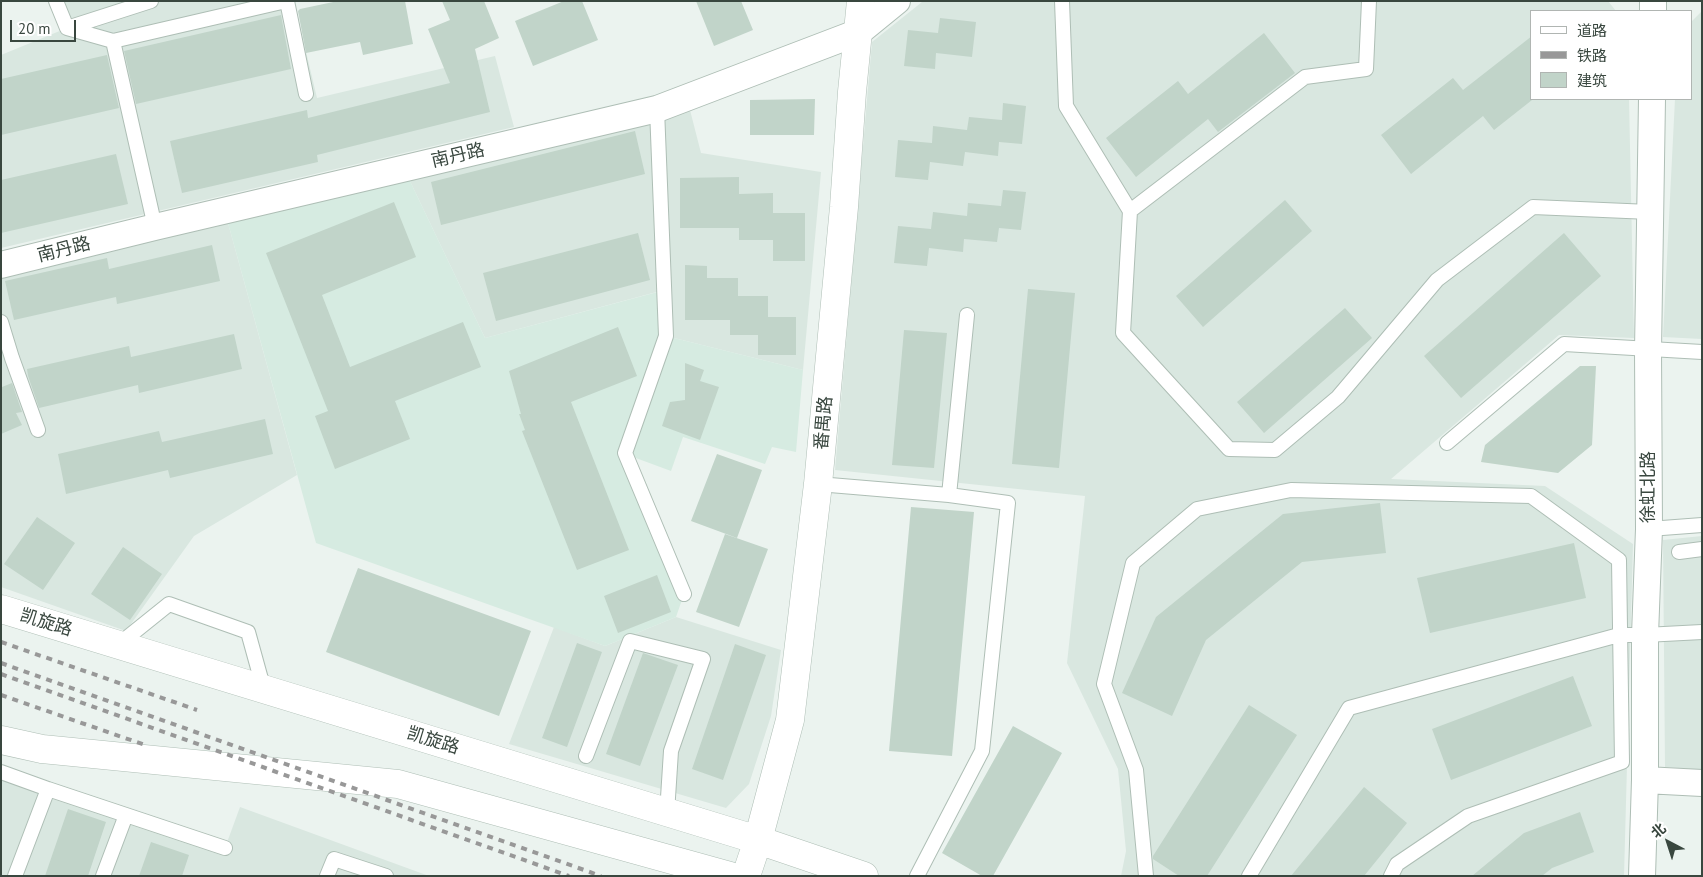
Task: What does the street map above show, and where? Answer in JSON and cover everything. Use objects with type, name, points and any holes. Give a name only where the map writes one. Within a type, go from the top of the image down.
[{"type":"street","name":"番禺路","points":[[746,876],[758,840],[790,720],[818,484],[861,1]]},
{"type":"street","name":"南丹路","points":[[1,265],[657,109],[859,32],[897,1]]},
{"type":"street","name":"徐虹北路","points":[[1642,876],[1645,780],[1632,635],[1649,529],[1648,350],[1652,100]]},
{"type":"street","name":"凯旋路","points":[[1,609],[758,840],[864,876]]},
{"type":"street","points":[[1,740],[42,749],[398,784],[730,876]]},
{"type":"street","points":[[1645,780],[1702,783]]},
{"type":"lane","points":[[56,1],[67,28]]},
{"type":"lane","points":[[67,28],[151,1]]},
{"type":"lane","points":[[67,28],[114,41],[286,1],[306,94]]},
{"type":"lane","points":[[1062,1],[1066,106],[1130,211],[1123,333],[1230,449],[1275,450],[1338,396],[1437,280],[1533,207],[1650,212]]},
{"type":"lane","points":[[1130,211],[1305,77],[1366,69],[1369,1]]},
{"type":"lane","points":[[114,41],[155,227]]},
{"type":"lane","points":[[657,109],[666,336],[625,453],[684,594]]},
{"type":"lane","points":[[949,495],[967,315]]},
{"type":"lane","points":[[1,322],[6,360],[38,430]]},
{"type":"lane","points":[[1447,443],[1564,344],[1702,352]]},
{"type":"lane","points":[[818,484],[949,495],[1008,503],[982,751],[917,876]]},
{"type":"lane","points":[[1146,876],[1136,770],[1104,684],[1133,563],[1197,510],[1291,490],[1531,496],[1619,560],[1632,635],[1622,762],[1468,816],[1397,864],[1391,876]]},
{"type":"lane","points":[[1649,529],[1702,525]]},
{"type":"lane","points":[[1679,552],[1702,549]]},
{"type":"lane","points":[[118,645],[169,604],[248,632],[264,690]]},
{"type":"lane","points":[[1249,876],[1350,708],[1632,635],[1702,632]]},
{"type":"lane","points":[[586,756],[630,641],[704,659],[671,751],[667,813]]},
{"type":"lane","points":[[1,772],[225,848]]},
{"type":"lane","points":[[15,876],[48,789]]},
{"type":"lane","points":[[103,876],[126,815]]},
{"type":"lane","points":[[326,876],[334,858],[386,876]]},
{"type":"shaded area","points":[[53,1],[294,1],[317,98],[495,56],[514,127],[1,248],[1,55],[67,28]]},
{"type":"shaded area","points":[[1608,1],[1615,10],[1530,10],[1530,100],[1629,100],[1634,338],[1559,335],[1391,479],[1545,486],[1633,544],[1624,876],[1121,876],[1126,851],[1118,769],[1067,663],[1085,496],[835,470],[872,42],[922,2]]},
{"type":"shaded area","points":[[1702,11],[1702,339],[1663,337],[1675,100],[1693,100],[1693,20]]},
{"type":"shaded area","points":[[690,110],[701,153],[821,172],[803,370],[666,336],[664,290],[485,338],[409,179]]},
{"type":"shaded area","points":[[409,179],[485,338],[665,290],[666,336],[803,370],[796,452],[772,447],[765,464],[683,437],[671,471],[625,454],[684,594],[676,617],[605,646],[316,543],[228,223]]},
{"type":"shaded area","points":[[228,223],[297,475],[194,536],[126,631],[1,587],[1,277]]},
{"type":"shaded area","points":[[1702,536],[1702,770],[1665,767],[1663,540]]},
{"type":"shaded area","points":[[676,617],[781,650],[771,716],[749,784],[726,808],[509,744],[554,627],[605,646]]},
{"type":"shaded area","points":[[1,772],[225,848],[240,807],[429,876],[1,876]]},
{"type":"building","points":[[338,1],[405,1],[413,44],[363,55],[360,42],[306,53],[298,11]]},
{"type":"building","points":[[442,1],[484,1],[499,38],[475,49],[490,112],[317,155],[318,162],[182,193],[170,141],[307,110],[308,118],[450,83],[428,29],[450,20]]},
{"type":"building","points":[[564,1],[582,1],[598,40],[533,66],[515,21]]},
{"type":"building","points":[[696,1],[741,1],[753,30],[714,46]]},
{"type":"building","points":[[281,15],[291,69],[136,104],[124,51]]},
{"type":"building","points":[[940,18],[976,22],[972,57],[936,53],[935,69],[904,66],[908,30],[938,33]]},
{"type":"building","points":[[1264,33],[1295,73],[1218,132],[1208,119],[1136,177],[1106,138],[1178,81],[1188,94]]},
{"type":"building","points":[[1530,38],[1530,100],[1532,100],[1494,130],[1483,116],[1411,174],[1381,135],[1453,78],[1463,90]]},
{"type":"building","points":[[107,55],[119,108],[1,135],[1,79]]},
{"type":"building","points":[[815,99],[814,135],[750,135],[750,100]]},
{"type":"building","points":[[1003,103],[1026,106],[1022,144],[999,142],[998,156],[965,152],[963,166],[930,162],[928,180],[895,177],[898,140],[932,143],[933,126],[967,130],[969,117],[1002,120]]},
{"type":"building","points":[[635,131],[645,174],[441,225],[431,182]]},
{"type":"building","points":[[116,154],[128,204],[1,233],[1,180]]},
{"type":"building","points":[[739,177],[739,194],[773,193],[773,213],[805,213],[805,261],[773,261],[773,240],[739,240],[739,228],[680,228],[680,178]]},
{"type":"building","points":[[1003,190],[1026,192],[1021,230],[999,228],[997,242],[964,239],[963,252],[929,248],[927,266],[894,263],[898,226],[931,229],[933,212],[967,216],[968,203],[1001,206]]},
{"type":"building","points":[[1285,200],[1312,231],[1203,327],[1176,296]]},
{"type":"building","points":[[394,202],[416,257],[322,295],[350,367],[463,322],[481,367],[395,401],[410,439],[335,469],[315,416],[328,411],[266,253]]},
{"type":"building","points":[[638,233],[650,280],[496,321],[483,273]]},
{"type":"building","points":[[1564,233],[1601,276],[1461,398],[1424,356]]},
{"type":"building","points":[[212,245],[220,281],[117,304],[116,297],[14,320],[5,281],[107,258],[109,269]]},
{"type":"building","points":[[685,265],[707,266],[707,278],[738,278],[738,296],[768,296],[768,317],[796,317],[796,355],[758,355],[758,335],[730,335],[730,320],[685,320]]},
{"type":"building","points":[[1028,289],[1075,293],[1059,468],[1012,464]]},
{"type":"building","points":[[1345,308],[1372,338],[1264,433],[1237,402]]},
{"type":"building","points":[[618,327],[637,376],[571,402],[629,550],[577,570],[522,431],[525,430],[519,414],[521,414],[509,371]]},
{"type":"building","points":[[904,330],[947,333],[934,468],[892,465]]},
{"type":"building","points":[[234,334],[242,369],[139,393],[138,385],[39,408],[28,376],[27,369],[129,346],[131,357]]},
{"type":"building","points":[[685,363],[704,370],[700,381],[719,387],[700,440],[662,426],[670,402],[685,400]]},
{"type":"building","points":[[1580,366],[1596,366],[1592,445],[1558,473],[1481,462],[1485,445]]},
{"type":"building","points":[[12,383],[22,412],[16,413],[22,425],[1,434],[1,384],[2,387]]},
{"type":"building","points":[[265,419],[273,454],[170,478],[168,470],[66,494],[58,454],[159,431],[162,442]]},
{"type":"building","points":[[717,454],[762,470],[737,538],[691,521]]},
{"type":"building","points":[[1380,503],[1386,553],[1302,562],[1206,640],[1172,716],[1122,693],[1156,617],[1283,514]]},
{"type":"building","points":[[911,507],[974,512],[952,756],[889,751]]},
{"type":"building","points":[[37,517],[75,543],[43,590],[4,564]]},
{"type":"building","points":[[725,534],[768,549],[739,627],[696,612]]},
{"type":"building","points":[[1574,543],[1586,598],[1430,633],[1417,578]]},
{"type":"building","points":[[123,547],[162,574],[130,620],[91,594]]},
{"type":"building","points":[[358,568],[531,631],[499,716],[326,652]]},
{"type":"building","points":[[657,575],[671,612],[618,633],[604,596]]},
{"type":"building","points":[[577,643],[602,652],[567,747],[542,738]]},
{"type":"building","points":[[735,644],[766,655],[723,780],[692,769]]},
{"type":"building","points":[[643,653],[678,665],[640,766],[606,754]]},
{"type":"building","points":[[1573,676],[1592,726],[1451,780],[1432,729]]},
{"type":"building","points":[[1249,705],[1297,735],[1207,876],[1179,876],[1153,859],[1153,856]]},
{"type":"building","points":[[1013,726],[1062,753],[993,876],[982,876],[942,853]]},
{"type":"building","points":[[1364,787],[1407,823],[1364,876],[1291,876]]},
{"type":"building","points":[[68,809],[106,822],[88,876],[45,876]]},
{"type":"building","points":[[1580,812],[1594,852],[1552,868],[1542,876],[1472,876],[1524,833]]},
{"type":"building","points":[[151,842],[189,855],[182,876],[139,876]]},
{"type":"railway","points":[[1,642],[197,710]]},
{"type":"railway","points":[[1,663],[601,876]]},
{"type":"railway","points":[[1,674],[569,876]]},
{"type":"railway","points":[[1,695],[148,746]]}]
